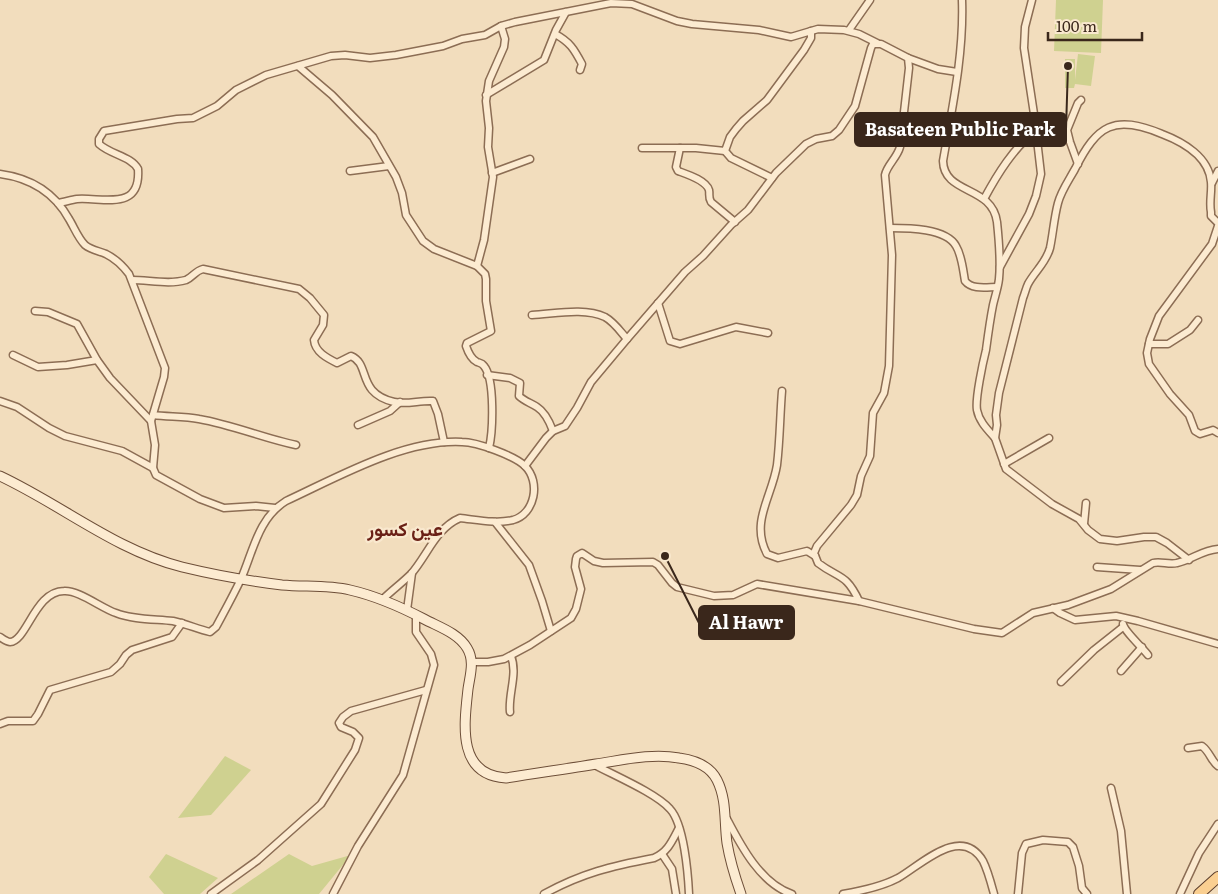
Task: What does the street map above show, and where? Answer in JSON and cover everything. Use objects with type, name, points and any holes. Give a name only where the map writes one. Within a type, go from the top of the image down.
[{"type":"main road","points":[[0,476],[104,536],[181,566],[284,585],[349,590],[407,610],[455,635],[468,649],[472,662],[466,707],[466,739],[470,757],[482,771],[490,776],[506,778],[593,764],[666,756],[701,764],[710,770],[716,778],[722,793],[727,841],[733,872],[741,894]]},
{"type":"main road","points":[[1199,894],[1218,877]]},
{"type":"street","points":[[849,30],[870,0]]},
{"type":"street","points":[[962,0],[963,20],[943,170],[952,181],[984,200],[995,211],[999,247],[999,269],[976,408],[981,422],[995,438],[1006,469],[1044,499],[1074,515],[1092,534],[1107,541],[1156,537],[1167,543],[1188,560]]},
{"type":"street","points":[[999,269],[1030,214],[1041,174],[1024,48],[1025,27],[1032,0]]},
{"type":"street","points":[[58,203],[76,199],[112,201],[133,192],[138,180],[138,169],[131,161],[108,152],[99,144],[99,138],[104,131],[193,118],[218,106],[236,90],[252,82],[277,71],[330,56],[378,57],[443,46],[462,38],[489,34],[501,26],[592,5],[627,3],[692,24],[759,30],[791,37],[828,28],[849,30],[908,58],[938,69],[957,72]]},
{"type":"street","points":[[486,95],[544,60],[554,34],[566,12]]},
{"type":"street","points":[[477,266],[484,240],[492,173],[488,147],[486,95],[504,47],[501,26]]},
{"type":"street","points":[[725,151],[730,137],[742,121],[768,100],[804,50],[811,38],[811,31]]},
{"type":"street","points":[[554,34],[566,40],[576,52],[582,64],[580,70]]},
{"type":"street","points":[[525,466],[541,443],[553,431],[565,426],[591,382],[627,339],[685,272],[748,210],[772,178],[806,144],[832,136],[845,122],[855,106],[871,48],[876,43]]},
{"type":"street","points":[[814,556],[817,546],[855,500],[861,476],[870,456],[873,412],[886,388],[889,366],[892,285],[890,228],[885,175],[900,147],[909,68],[908,58]]},
{"type":"street","points":[[298,66],[332,95],[372,137],[399,183],[406,215],[422,241],[434,249],[477,266],[485,274],[486,301],[491,331],[467,343],[466,346],[474,360],[484,365],[488,375],[493,419],[489,448]]},
{"type":"street","points":[[1078,164],[1067,130],[1078,102],[1081,100]]},
{"type":"street","points":[[995,438],[997,402],[1023,298],[1028,284],[1045,260],[1050,247],[1058,201],[1086,148],[1099,133],[1119,124],[1130,124],[1162,133],[1182,143],[1204,162],[1210,173],[1212,183],[1211,212],[1218,225],[1212,244],[1162,311],[1154,326],[1147,353],[1149,364],[1170,394],[1189,415],[1196,431],[1200,434],[1213,430],[1218,434]]},
{"type":"street","points":[[984,200],[1011,155],[1036,130]]},
{"type":"street","points":[[642,148],[696,148],[725,151],[731,158],[772,178]]},
{"type":"street","points":[[680,148],[676,162],[678,171],[690,175],[706,186],[709,190],[708,198],[711,202],[734,222]]},
{"type":"street","points":[[492,173],[530,159]]},
{"type":"street","points":[[350,171],[389,166]]},
{"type":"street","points":[[1212,183],[1218,171]]},
{"type":"street","points":[[0,174],[29,181],[38,186],[58,203],[82,241],[88,247],[115,259],[123,266],[132,280],[165,368],[152,418],[155,445],[153,468],[156,475],[211,504],[224,508],[256,506],[275,508]]},
{"type":"street","points":[[890,228],[923,230],[947,238],[956,247],[965,281],[968,284],[978,287],[997,287]]},
{"type":"street","points":[[132,280],[164,281],[186,279],[198,270],[203,269],[299,289],[324,314],[323,325],[314,340],[314,346],[338,362],[351,356],[355,358],[374,393],[400,402],[433,401],[444,442]]},
{"type":"street","points":[[658,303],[670,341],[680,344],[736,327],[768,333]]},
{"type":"street","points":[[35,311],[48,312],[77,324],[96,360],[110,378],[152,418],[198,418],[296,445]]},
{"type":"street","points":[[532,316],[584,312],[596,314],[606,318],[616,326],[627,339]]},
{"type":"street","points":[[1149,344],[1168,344],[1190,330],[1198,320]]},
{"type":"street","points":[[12,355],[38,368],[96,360]]},
{"type":"street","points":[[488,375],[510,378],[520,383],[519,396],[524,401],[540,408],[553,431]]},
{"type":"street","points":[[782,391],[776,466],[760,521],[760,537],[767,554],[778,558],[807,551],[821,565],[847,580],[858,601]]},
{"type":"street","points":[[0,402],[17,407],[65,436],[122,451],[153,468]]},
{"type":"street","points":[[358,425],[390,411],[400,402]]},
{"type":"street","points":[[1004,464],[1049,438]]},
{"type":"street","points":[[0,637],[10,642],[13,641],[24,630],[42,602],[62,590],[81,596],[118,614],[182,623],[206,631],[213,630],[241,578],[261,528],[275,508],[293,498],[387,456],[419,446],[444,442],[463,442],[489,448],[525,466],[531,474],[534,485],[534,497],[530,507],[522,516],[513,520],[495,522],[460,518],[442,532],[412,573],[382,600]]},
{"type":"street","points":[[1084,524],[1086,503]]},
{"type":"street","points":[[495,522],[529,565],[551,631]]},
{"type":"street","points":[[472,662],[504,660],[571,618],[576,609],[581,589],[575,567],[577,556],[582,553],[594,561],[603,563],[653,562],[658,565],[672,584],[677,587],[714,596],[733,596],[757,584],[858,601],[997,633],[1006,632],[1033,613],[1083,600],[1111,589],[1140,570],[1158,562],[1175,564],[1188,560],[1202,552],[1218,548]]},
{"type":"street","points":[[1097,567],[1140,570]]},
{"type":"street","points":[[407,610],[412,573]]},
{"type":"street","points":[[1053,608],[1075,620],[1116,616],[1218,644]]},
{"type":"street","points":[[333,894],[358,846],[403,775],[426,690],[433,672],[434,661],[416,632],[416,614]]},
{"type":"street","points":[[1124,618],[1124,630],[1148,654]]},
{"type":"street","points":[[0,724],[33,720],[50,690],[111,672],[120,664],[126,654],[132,650],[172,637],[182,623]]},
{"type":"street","points":[[1061,682],[1100,645],[1123,627]]},
{"type":"street","points":[[1122,671],[1142,647]]},
{"type":"street","points":[[510,712],[509,700],[513,672],[511,656]]},
{"type":"street","points":[[211,894],[258,860],[321,804],[355,750],[359,738],[353,732],[341,727],[339,723],[343,717],[351,711],[426,690]]},
{"type":"street","points":[[1188,748],[1202,746],[1209,752],[1218,766]]},
{"type":"street","points":[[593,764],[665,804],[672,810],[679,828],[688,871],[689,894]]},
{"type":"street","points":[[1111,788],[1121,831],[1127,894]]},
{"type":"street","points":[[726,818],[740,846],[751,861],[777,886],[792,894]]},
{"type":"street","points":[[1180,894],[1203,847],[1218,824]]},
{"type":"street","points":[[544,894],[580,876],[602,869],[654,858],[662,854],[672,843],[679,828]]},
{"type":"street","points":[[1018,894],[1022,853],[1026,844],[1043,840],[1068,842],[1074,847],[1082,888],[1087,894]]},
{"type":"street","points":[[842,894],[889,882],[932,856],[958,845],[974,851],[979,856],[994,894]]},
{"type":"street","points":[[662,854],[672,869],[676,894]]},
{"type":"green space","points":[[1056,0],[1103,0],[1101,53],[1054,51]]},
{"type":"green space","points":[[1078,54],[1095,56],[1091,86],[1075,84],[1074,88],[1065,88],[1065,59],[1075,59],[1075,80]]},
{"type":"green space","points":[[225,756],[251,770],[211,815],[178,818]]},
{"type":"green space","points":[[166,854],[218,878],[200,894],[164,894],[149,877]]},
{"type":"green space","points":[[289,854],[312,866],[351,855],[319,894],[231,894]]},
{"type":"place","name":"Basateen Public Park","points":[[1068,66]]},
{"type":"place","name":"Al Hawr","points":[[665,556]]},
{"type":"district","name":"عين كسور","points":[[405,529]]}]
